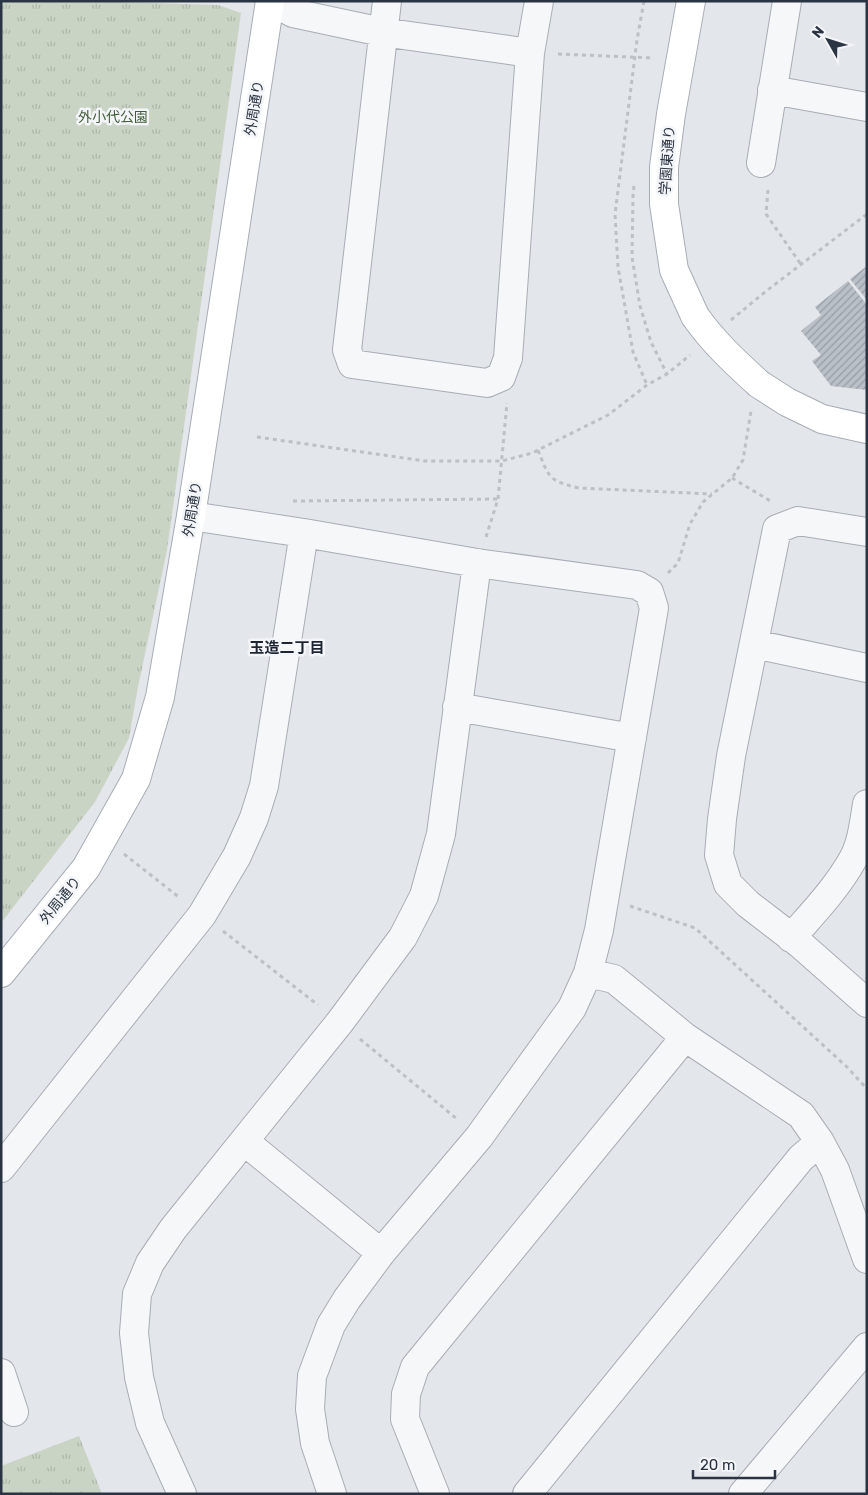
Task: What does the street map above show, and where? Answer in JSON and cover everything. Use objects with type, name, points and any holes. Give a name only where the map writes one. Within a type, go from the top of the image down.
[{"type":"street","points":[[271,1],[293,13],[382,32],[530,53]]},
{"type":"street","name":"外周通り","points":[[1,973],[86,868],[136,779],[160,697],[191,516],[271,1]]},
{"type":"street","points":[[387,1],[347,350],[352,364],[487,383],[501,377],[508,358],[530,53],[539,1]]},
{"type":"street","name":"学園東通り","points":[[691,1],[671,114],[664,167],[664,204],[674,270],[695,316],[729,357],[756,395],[787,402],[822,419],[867,429]]},
{"type":"street","points":[[761,163],[787,1]]},
{"type":"street","points":[[772,90],[867,106]]},
{"type":"street","points":[[191,516],[304,533],[477,563],[636,585],[649,592],[654,608],[599,930],[588,973],[572,1008],[479,1137],[381,1253],[346,1299],[331,1325],[312,1376],[310,1409],[314,1443],[332,1494]]},
{"type":"street","points":[[867,532],[798,521],[777,529],[731,756],[719,855],[728,884],[748,904],[867,1003]]},
{"type":"street","points":[[1,1168],[202,915],[237,856],[254,818],[264,786],[304,533]]},
{"type":"street","points":[[182,1494],[150,1423],[139,1377],[134,1333],[137,1294],[150,1263],[173,1229],[340,1022],[403,937],[424,896],[441,834],[477,563]]},
{"type":"street","points":[[754,644],[867,668]]},
{"type":"street","points":[[457,707],[632,738]]},
{"type":"street","points":[[791,938],[828,895],[854,858],[863,829],[867,804]]},
{"type":"street","points":[[588,973],[614,979],[685,1037],[801,1114],[820,1142],[834,1170],[867,1259]]},
{"type":"street","points":[[435,1494],[406,1419],[406,1394],[415,1367],[685,1037]]},
{"type":"street","points":[[244,1142],[381,1253]]},
{"type":"street","points":[[527,1494],[801,1158],[820,1142]]},
{"type":"street","points":[[743,1494],[867,1347]]},
{"type":"street","points":[[1,1373],[14,1412]]},
{"type":"path","points":[[644,1],[615,214],[618,267],[633,352],[647,385]]},
{"type":"path","points":[[530,53],[656,58]]},
{"type":"path","points":[[766,214],[802,266]]},
{"type":"path","points":[[727,324],[765,292],[802,266],[867,214]]},
{"type":"path","points":[[257,437],[424,461],[502,461],[538,450],[608,415],[647,385],[667,374],[697,349]]},
{"type":"path","points":[[477,563],[498,499],[508,394],[501,377]]},
{"type":"path","points":[[649,592],[678,563],[690,524],[704,502],[732,478],[742,460],[756,395]]},
{"type":"path","points":[[538,450],[547,473],[558,483],[579,488],[713,494]]},
{"type":"path","points":[[732,478],[778,505],[777,529]]},
{"type":"path","points":[[292,501],[498,499]]},
{"type":"path","points":[[119,851],[340,1022],[479,1137]]},
{"type":"path","points":[[604,900],[626,904],[695,928],[847,1067],[867,1089]]},
{"type":"green space","name":"外小代公園","points":[[1,1],[85,1],[218,5],[241,13],[167,550],[129,738],[95,802],[1,923]]},
{"type":"green space","points":[[79,1436],[102,1494],[1,1494],[1,1466]]},
{"type":"building","points":[[867,266],[867,300],[850,279]]},
{"type":"building","points":[[848,281],[867,305],[867,390],[831,386],[812,361],[821,355],[801,331],[821,315],[815,307]]},
{"type":"district","name":"玉造二丁目","points":[[287,648]]}]
